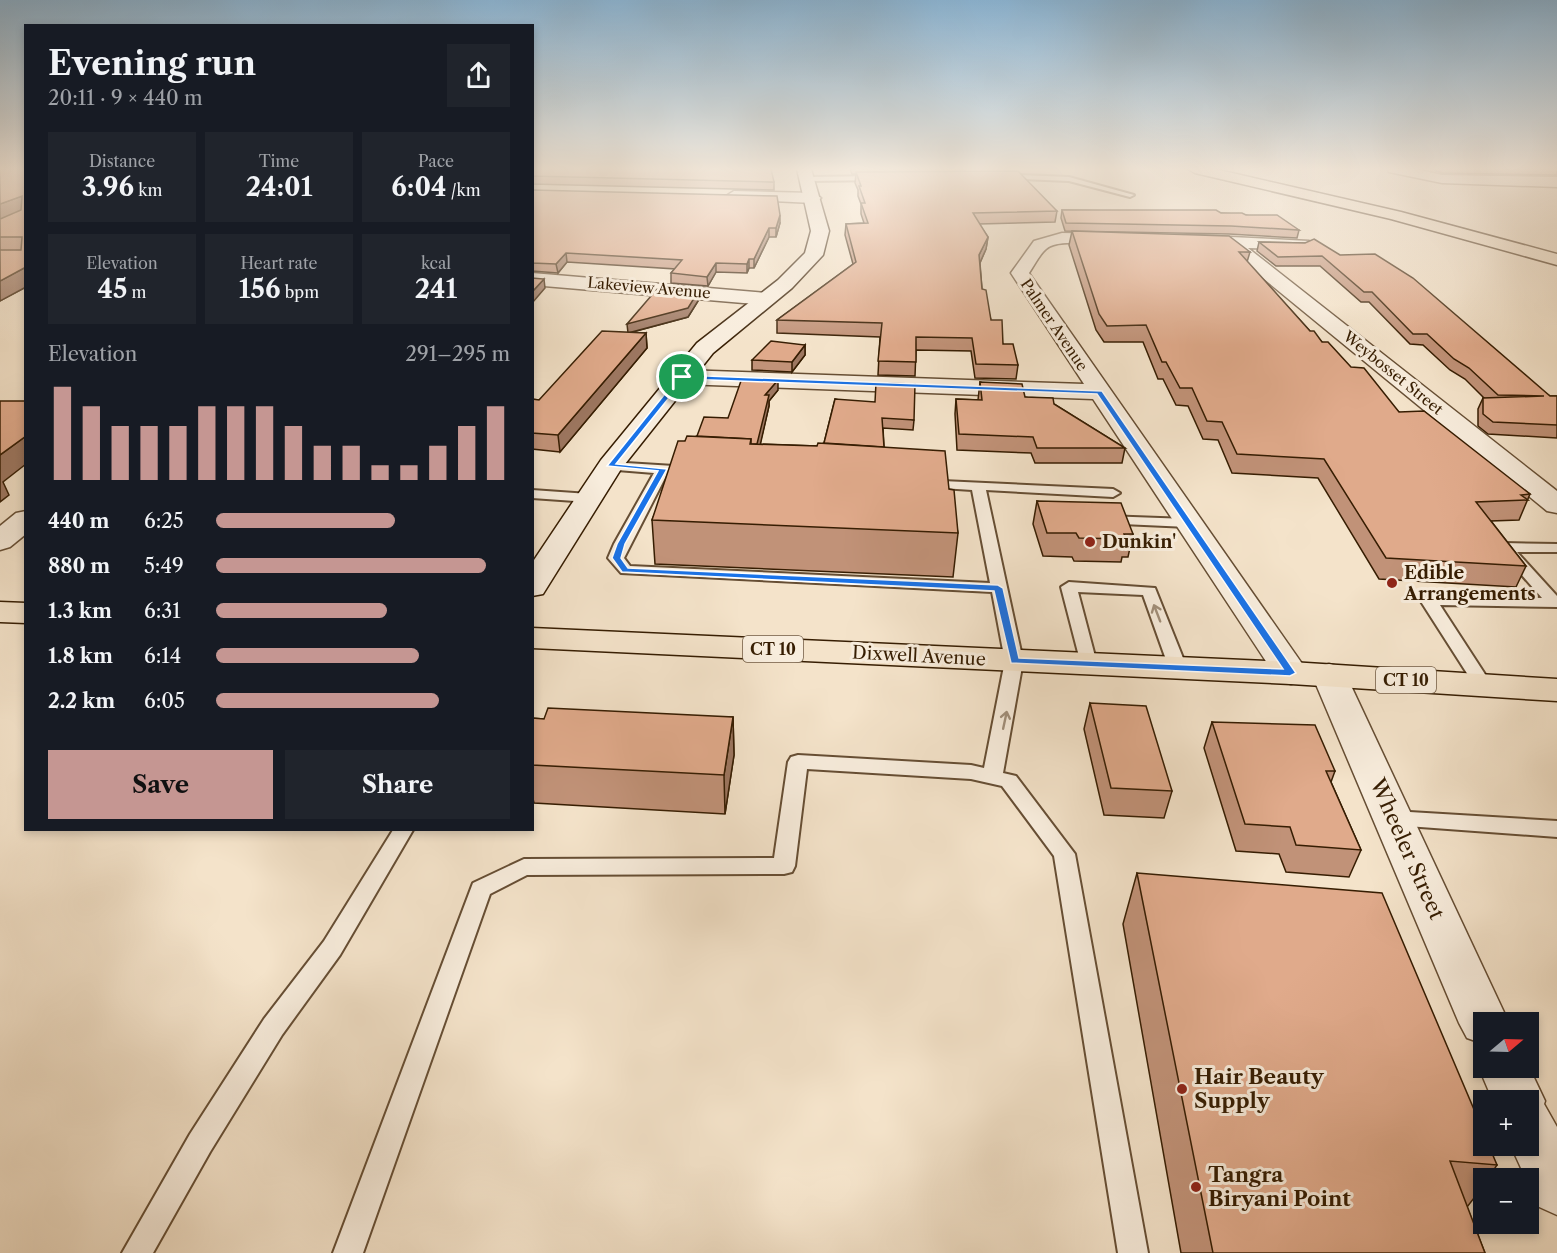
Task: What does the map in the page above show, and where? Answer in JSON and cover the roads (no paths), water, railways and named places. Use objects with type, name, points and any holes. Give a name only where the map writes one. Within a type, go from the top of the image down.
[{"type":"main road","points":[[1414,227],[1557,273]]},
{"type":"main road","points":[[1440,227],[1557,260]]},
{"type":"main road","points":[[1481,227],[1557,249]]},
{"type":"main road","points":[[1492,227],[1557,243]]},
{"type":"main road","points":[[0,612],[24,613]]},
{"type":"main road","name":"Dixwell Avenue","points":[[534,638],[1310,674],[1557,690]]},
{"type":"street","points":[[534,584],[610,466],[705,348],[785,284],[814,255],[819,227]]},
{"type":"street","name":"Palmer Avenue","points":[[1134,239],[1062,238],[1041,245],[1020,273],[1188,523],[1310,674]]},
{"type":"street","points":[[1170,240],[1303,245]]},
{"type":"street","name":"Weybosset Street","points":[[1229,241],[1557,505]]},
{"type":"street","name":"Lakeview Avenue","points":[[534,279],[766,299]]},
{"type":"street","points":[[682,377],[1099,392]]},
{"type":"street","points":[[0,541],[24,521]]},
{"type":"street","name":"Wheeler Street","points":[[1310,674],[1393,818],[1479,1012]]},
{"type":"street","points":[[1539,1147],[1557,1187]]},
{"type":"lane","points":[[610,466],[710,472]]},
{"type":"lane","points":[[663,469],[621,544],[616,558],[626,570],[998,588]]},
{"type":"lane","points":[[908,482],[1113,493]]},
{"type":"lane","points":[[978,486],[1014,661],[992,777]]},
{"type":"lane","points":[[534,494],[589,498]]},
{"type":"lane","points":[[1093,520],[1188,523]]},
{"type":"lane","points":[[1483,685],[1453,634],[1428,600],[1555,603],[1504,548],[1557,548]]},
{"type":"lane","points":[[1088,664],[1069,587],[1149,591],[1178,668]]},
{"type":"lane","points":[[348,1253],[481,890],[524,867],[784,866],[798,762],[971,772],[1009,781],[1064,854],[1133,1253]]},
{"type":"lane","points":[[1393,818],[1557,829]]},
{"type":"lane","points":[[137,1253],[200,1143],[273,1027],[332,948],[402,831]]},
{"type":"place","name":"Dunkin'","points":[[1090,542]]},
{"type":"place","name":"Edible Arrangements","points":[[1392,583]]},
{"type":"place","name":"Hair Beauty Supply","points":[[1182,1089]]},
{"type":"place","name":"Tangra Biryani Point","points":[[1196,1187]]}]
